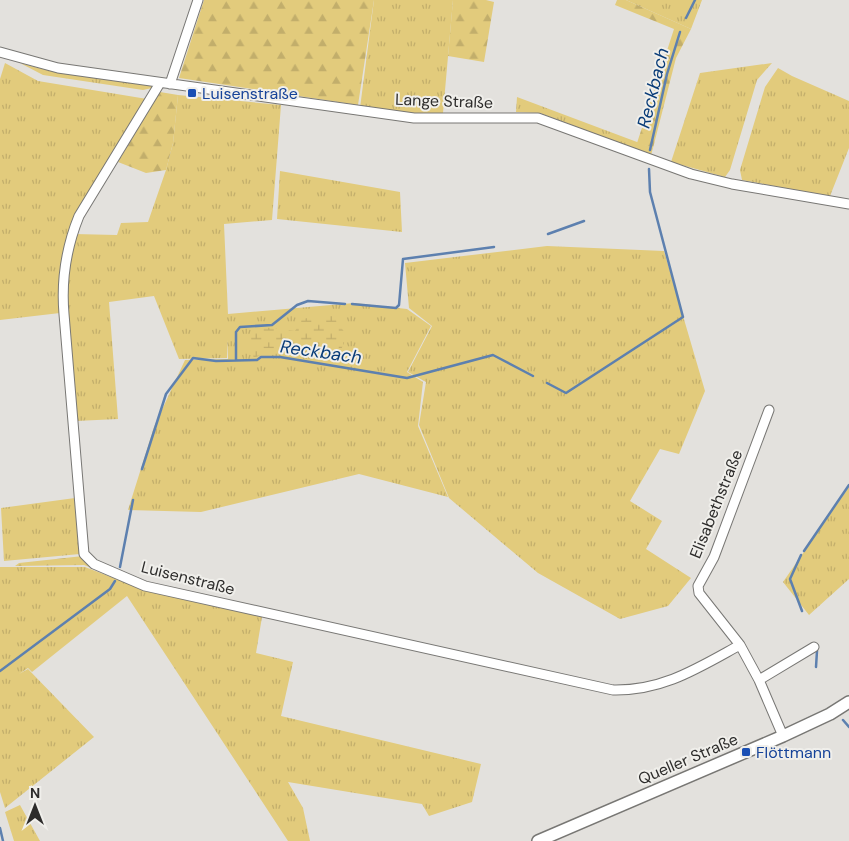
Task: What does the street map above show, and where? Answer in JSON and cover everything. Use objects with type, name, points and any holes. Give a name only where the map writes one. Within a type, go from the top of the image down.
[{"type":"street","points":[[170,84],[198,0]]},
{"type":"street","name":"Lange Straße","points":[[0,52],[44,66],[414,118],[538,118],[691,174],[732,184],[849,204]]},
{"type":"street","name":"Luisenstraße","points":[[160,83],[79,216],[71,235],[65,264],[62,286],[63,305],[84,554],[94,564],[145,586],[613,690],[649,688],[683,676],[740,645]]},
{"type":"street","name":"Elisabethstraße","points":[[769,410],[714,557],[698,586],[699,593],[740,645],[759,680],[783,736]]},
{"type":"street","points":[[759,680],[814,647]]},
{"type":"street","name":"Queller Straße","points":[[538,841],[783,736],[830,714],[849,702]]},
{"type":"green space","points":[[204,0],[374,0],[358,105],[179,78]]},
{"type":"green space","points":[[374,0],[453,0],[443,113],[416,115],[360,108]]},
{"type":"green space","points":[[453,0],[486,0],[494,2],[484,62],[448,56]]},
{"type":"green space","points":[[617,0],[626,0],[691,29],[676,58],[653,148],[637,143],[674,29],[615,5]]},
{"type":"green space","points":[[626,0],[702,0],[691,29]]},
{"type":"green space","points":[[5,63],[38,81],[147,99],[69,233],[61,262],[60,313],[0,320],[0,79]]},
{"type":"green space","points":[[20,63],[42,69],[153,86],[143,90],[43,75]]},
{"type":"green space","points":[[772,63],[757,80],[730,170],[725,177],[671,162],[700,73]]},
{"type":"green space","points":[[778,68],[849,101],[849,148],[830,196],[742,180],[740,170],[765,87]]},
{"type":"green space","points":[[160,92],[178,95],[173,143],[166,170],[146,173],[118,162]]},
{"type":"green space","points":[[178,95],[281,105],[272,220],[224,224],[228,314],[354,303],[407,309],[431,326],[407,372],[423,382],[418,426],[448,497],[359,474],[201,512],[128,510],[154,427],[185,360],[228,359],[228,340],[227,358],[179,359],[154,296],[109,302],[118,419],[76,421],[65,287],[74,234],[117,235],[121,223],[148,222],[173,143]]},
{"type":"green space","points":[[517,97],[653,148],[651,155],[540,113],[516,112]]},
{"type":"green space","points":[[280,171],[400,192],[402,232],[277,219]]},
{"type":"green space","points":[[547,246],[664,251],[705,391],[679,454],[660,449],[630,501],[662,521],[646,549],[691,578],[668,606],[620,619],[538,573],[449,498],[419,425],[426,382],[408,372],[432,326],[409,308],[405,263]]},
{"type":"green space","points":[[332,314],[347,336],[340,352],[321,357],[292,349],[270,351],[254,358],[248,342],[253,326],[295,331],[302,319]]},
{"type":"green space","points":[[849,487],[849,579],[809,615],[783,582]]},
{"type":"green space","points":[[75,498],[80,554],[4,561],[1,508]]},
{"type":"green space","points":[[83,556],[121,579],[84,565],[15,566],[19,563]]},
{"type":"green space","points":[[0,567],[85,567],[142,589],[262,617],[256,653],[293,662],[281,716],[481,764],[472,802],[429,816],[422,804],[288,782],[303,808],[310,841],[288,841],[127,596],[32,672],[28,668],[19,674],[28,669],[94,737],[5,808],[0,792]]},
{"type":"green space","points":[[20,805],[40,841],[14,841],[5,812]]},
{"type":"waterway","name":"Reckbach","points":[[686,18],[695,0]]},
{"type":"waterway","name":"Reckbach","points":[[650,150],[667,74],[680,32]]},
{"type":"waterway","name":"Reckbach","points":[[547,383],[566,393],[683,317],[650,192],[649,169]]},
{"type":"waterway","points":[[548,234],[584,221]]},
{"type":"waterway","points":[[352,304],[396,308],[399,305],[403,259],[494,247]]},
{"type":"waterway","points":[[236,360],[236,332],[240,327],[272,325],[297,305],[308,301],[345,304]]},
{"type":"waterway","name":"Reckbach","points":[[142,469],[166,394],[193,358],[216,361],[257,360],[261,357],[280,357],[407,378],[493,355],[533,376]]},
{"type":"waterway","points":[[804,551],[849,485]]},
{"type":"waterway","name":"Reckbach","points":[[120,567],[133,500]]},
{"type":"waterway","points":[[801,555],[790,579],[802,611]]},
{"type":"waterway","name":"Reckbach","points":[[0,671],[110,589],[115,581]]},
{"type":"waterway","points":[[816,667],[817,651]]},
{"type":"waterway","points":[[843,720],[849,727]]},
{"type":"waterway","points":[[0,828],[3,841]]},
{"type":"place","name":"Luisenstraße","points":[[192,93]]},
{"type":"place","name":"Flöttmann","points":[[746,752]]}]
